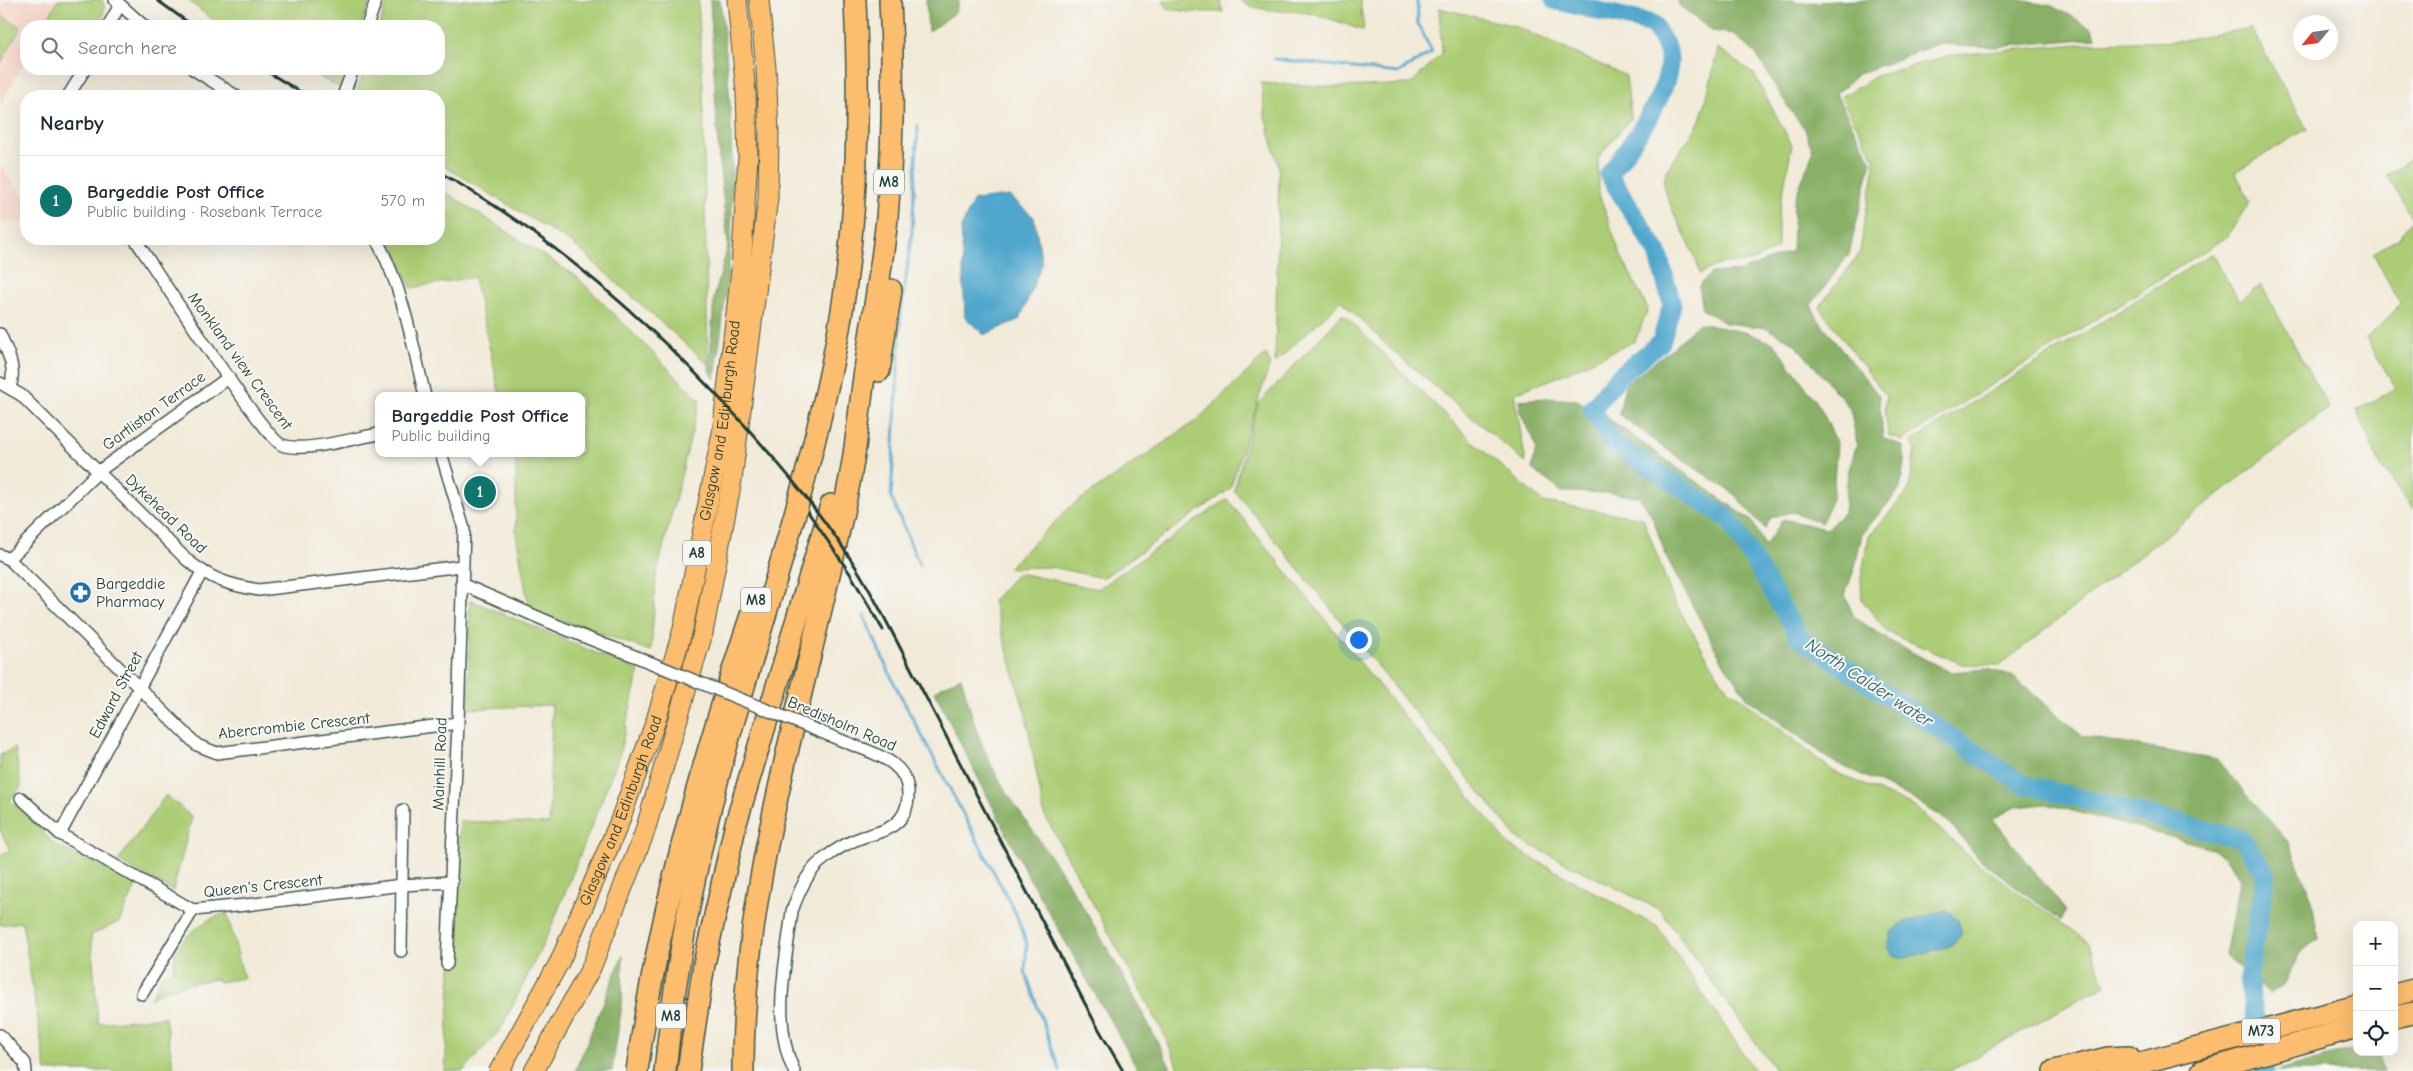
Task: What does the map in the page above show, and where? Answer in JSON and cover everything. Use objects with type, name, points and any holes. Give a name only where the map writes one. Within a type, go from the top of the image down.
[{"type":"highway","name":"Glasgow and Edinburgh Road","points":[[498,1071],[560,961],[619,823],[656,720],[683,629],[722,433],[742,262],[748,156],[746,93],[737,0]]},
{"type":"highway","name":"Glasgow and Edinburgh Road","points":[[534,1071],[591,968],[644,834],[703,633],[732,480],[768,198],[769,132],[766,68],[759,0]]},
{"type":"highway","name":"M8","points":[[665,1071],[672,1004],[704,833],[748,674],[789,539],[816,433],[838,332],[850,244],[857,125],[855,0]]},
{"type":"highway","name":"M8","points":[[743,1071],[746,998],[752,934],[775,802],[853,461],[887,218],[894,82],[890,0]]},
{"type":"highway","name":"M8","points":[[789,743],[846,540],[886,333],[898,230],[902,166],[904,83],[901,0]]},
{"type":"highway","name":"M8","points":[[637,1071],[660,944],[694,803],[733,670],[781,522],[817,384],[841,244],[857,125]]},
{"type":"highway","name":"M8","points":[[688,1071],[704,964],[736,823],[845,456],[866,362]]},
{"type":"highway","name":"M8","points":[[641,1071],[698,821],[748,674]]},
{"type":"highway","points":[[2398,994],[2413,990]]},
{"type":"highway","name":"M73","points":[[2110,1071],[2146,1059],[2353,1013]]},
{"type":"highway","points":[[2398,1016],[2413,1013]]},
{"type":"highway","name":"M73","points":[[2203,1071],[2353,1014]]},
{"type":"highway","name":"M73","points":[[2054,1071],[2108,1058],[2146,1059]]},
{"type":"street","points":[[369,20],[376,0]]},
{"type":"street","points":[[110,20],[117,2],[137,20]]},
{"type":"street","points":[[72,90],[81,75]]},
{"type":"street","points":[[203,75],[226,90]]},
{"type":"street","points":[[345,90],[351,75]]},
{"type":"street","name":"Monkland view Crescent","points":[[139,245],[229,377],[279,444],[293,449],[375,435]]},
{"type":"street","points":[[379,245],[396,279],[405,307],[424,392]]},
{"type":"street","points":[[0,334],[10,360],[13,379],[5,385]]},
{"type":"street","name":"Gartliston Terrace","points":[[4,557],[99,472],[229,377]]},
{"type":"street","name":"Dykehead Road","points":[[5,385],[28,401],[188,560],[202,572],[227,584],[260,590],[462,566]]},
{"type":"street","name":"Mainhill Road","points":[[442,457],[463,524],[458,723],[447,964]]},
{"type":"street","name":"Abercrombie Crescent","points":[[4,557],[197,745],[216,753],[458,723]]},
{"type":"street","name":"Edward Street","points":[[60,834],[202,572]]},
{"type":"street","name":"Bredisholm Road","points":[[461,584],[531,612],[575,635],[622,651],[848,743],[891,761],[898,767],[907,783],[908,801],[903,814],[895,824],[851,842],[821,861],[806,880],[796,898],[792,911],[781,1011],[783,1041],[794,1071]]},
{"type":"street","name":"Queen's Crescent","points":[[21,798],[60,834],[194,910],[246,906],[402,885],[452,882]]},
{"type":"street","points":[[401,951],[403,810]]},
{"type":"street","points":[[142,994],[194,910]]},
{"type":"street","points":[[0,1035],[25,1063],[26,1071]]},
{"type":"shaded area","points":[[7,0],[58,0],[47,20],[20,20],[20,69],[0,106],[0,6],[3,7]]},
{"type":"shaded area","points":[[0,166],[20,191],[20,222],[0,221]]},
{"type":"green space","points":[[58,0],[102,0],[104,7],[101,20],[54,20],[49,17]]},
{"type":"green space","points":[[188,0],[370,0],[363,20],[213,20]]},
{"type":"green space","points":[[388,0],[698,0],[703,86],[708,364],[572,243],[445,167],[445,90],[357,90],[363,75],[445,75],[445,20],[381,20]]},
{"type":"green space","points":[[710,0],[720,0],[730,104],[732,156],[730,251],[715,379],[709,370],[714,298],[728,245],[719,162]]},
{"type":"green space","points":[[926,0],[959,0],[955,13],[928,32]]},
{"type":"green space","points":[[1163,0],[1220,0],[1223,12],[1190,12],[1168,9]]},
{"type":"green space","points":[[1240,0],[1360,0],[1364,31],[1308,13],[1263,9]]},
{"type":"green space","points":[[1677,0],[1793,0],[1798,3],[1858,0],[2020,0],[2052,6],[2092,28],[2095,38],[1996,47],[1938,44],[1858,74],[1836,94],[1871,161],[1849,254],[1811,305],[1818,319],[1879,396],[1883,438],[1904,447],[1904,463],[1900,489],[1862,534],[1855,567],[1845,595],[1854,617],[1890,641],[1950,672],[1987,669],[2011,675],[2082,736],[2217,760],[2289,843],[2312,900],[2318,939],[2300,953],[2283,985],[2270,994],[2225,956],[2240,877],[2224,858],[2212,848],[2047,804],[2015,807],[1993,819],[2065,910],[2061,920],[1978,858],[1950,823],[1910,797],[1832,761],[1748,699],[1721,659],[1667,558],[1651,514],[1639,497],[1612,493],[1562,492],[1532,469],[1536,447],[1520,412],[1519,400],[1546,398],[1577,400],[1606,417],[1752,521],[1765,546],[1783,519],[1827,529],[1844,512],[1848,473],[1857,444],[1850,408],[1795,344],[1767,328],[1725,323],[1703,310],[1699,286],[1711,273],[1741,271],[1792,251],[1794,201],[1813,152],[1805,129],[1790,110],[1756,54],[1734,34],[1712,31],[1680,6]]},
{"type":"green space","points":[[1439,8],[1515,26],[1626,76],[1631,118],[1598,158],[1599,194],[1621,256],[1648,309],[1635,341],[1555,378],[1514,393],[1526,463],[1393,351],[1341,301],[1275,363],[1279,168],[1265,116],[1261,83],[1340,87],[1410,84],[1442,53]]},
{"type":"green space","points":[[0,15],[20,26],[20,29],[0,64]]},
{"type":"green space","points":[[2251,28],[2307,129],[2235,172],[2250,201],[2227,237],[1902,441],[1889,436],[1885,415],[1886,396],[1819,307],[1860,253],[1873,179],[1874,158],[1841,97],[1876,76],[1951,55],[2091,43],[2179,41]]},
{"type":"green space","points":[[1718,48],[1754,74],[1792,145],[1778,218],[1778,248],[1750,262],[1723,263],[1700,274],[1697,262],[1667,197],[1664,178],[1671,163],[1697,126],[1706,99]]},
{"type":"green space","points":[[315,75],[344,75],[339,87]]},
{"type":"green space","points":[[2413,158],[2413,218],[2386,175]]},
{"type":"green space","points":[[445,192],[577,277],[700,400],[656,576],[651,651],[529,609],[516,534],[516,465],[514,457],[585,457],[585,392],[499,392],[474,277],[411,288],[393,245],[445,245]]},
{"type":"green space","points":[[2413,219],[2413,509],[2380,465],[2357,410],[2396,388],[2366,338],[2389,318],[2400,304],[2373,253],[2399,238]]},
{"type":"green space","points":[[2212,253],[2239,301],[2261,285],[2329,408],[2000,665],[1962,664],[1887,632],[1862,600],[1861,578],[1869,536],[1909,490],[1915,448],[1911,441]]},
{"type":"green space","points":[[1343,314],[1472,441],[1543,502],[1643,518],[1673,599],[1723,684],[1833,771],[1915,807],[1976,862],[2088,942],[2105,985],[1950,1071],[1776,1071],[1660,910],[1518,839],[1234,490],[1258,404]]},
{"type":"green space","points":[[1699,323],[1748,333],[1775,344],[1820,407],[1837,443],[1833,496],[1822,523],[1793,512],[1771,517],[1765,529],[1733,493],[1660,445],[1619,414],[1625,385],[1675,346]]},
{"type":"green space","points":[[1266,354],[1270,364],[1230,489],[1103,578],[1051,567],[1008,568],[1071,506],[1197,420]]},
{"type":"green space","points":[[1227,499],[1510,846],[1658,927],[1755,1071],[1180,1071],[1164,1034],[1044,814],[1026,716],[993,601],[1018,573],[1098,589]]},
{"type":"green space","points":[[470,600],[639,671],[619,756],[551,928],[501,1029],[463,1071],[445,1071],[460,821],[549,824],[552,705],[468,709]]},
{"type":"green space","points":[[961,677],[977,731],[1001,783],[1063,875],[1092,923],[1134,996],[1172,1071],[1139,1071],[1028,876],[934,691]]},
{"type":"green space","points":[[15,748],[21,787],[10,800],[57,846],[137,884],[119,922],[91,935],[98,1023],[165,1017],[174,1071],[46,1071],[22,922],[0,925],[0,855],[10,850],[0,830],[0,755]]},
{"type":"green space","points":[[166,795],[192,817],[173,891],[118,861]]},
{"type":"green space","points":[[227,913],[244,978],[219,982],[216,979],[182,985],[157,994],[150,999],[163,975],[174,970],[174,960],[177,951],[190,934],[208,921]]},
{"type":"green space","points":[[623,955],[622,1004],[612,1071],[575,1071]]},
{"type":"green space","points":[[2353,1049],[2353,1056],[2379,1056],[2384,1071],[2275,1071]]},
{"type":"water","points":[[1009,196],[1034,217],[1042,263],[1020,319],[984,335],[965,317],[961,227],[974,200]]},
{"type":"water","points":[[1947,910],[1958,920],[1962,934],[1951,946],[1904,958],[1893,955],[1888,948],[1891,932],[1904,922]]},
{"type":"waterway","points":[[1275,59],[1398,73],[1432,52],[1418,24],[1417,0]]},
{"type":"waterway","name":"North Calder water","points":[[1554,0],[1653,24],[1668,51],[1669,65],[1659,98],[1639,133],[1609,175],[1658,253],[1672,305],[1661,342],[1617,378],[1592,409],[1613,443],[1729,519],[1800,638],[2023,784],[2242,839],[2266,874],[2248,979],[2265,1071]]},
{"type":"waterway","points":[[918,126],[912,231],[901,315],[891,497],[920,566]]},
{"type":"waterway","points":[[864,616],[894,683],[1016,914],[1027,944],[1025,971],[1060,1071]]},
{"type":"railway","points":[[157,0],[185,20]]},
{"type":"railway","points":[[273,75],[297,90]]},
{"type":"railway","points":[[445,176],[521,224],[598,283],[635,315],[705,382],[786,472],[816,510],[844,549],[875,600],[1093,1019],[1123,1071]]},
{"type":"railway","points":[[808,512],[851,575],[883,630]]},
{"type":"place","name":"Bargeddie Post Office","points":[[480,492]]},
{"type":"place","name":"Bargeddie Pharmacy","points":[[80,593]]}]
